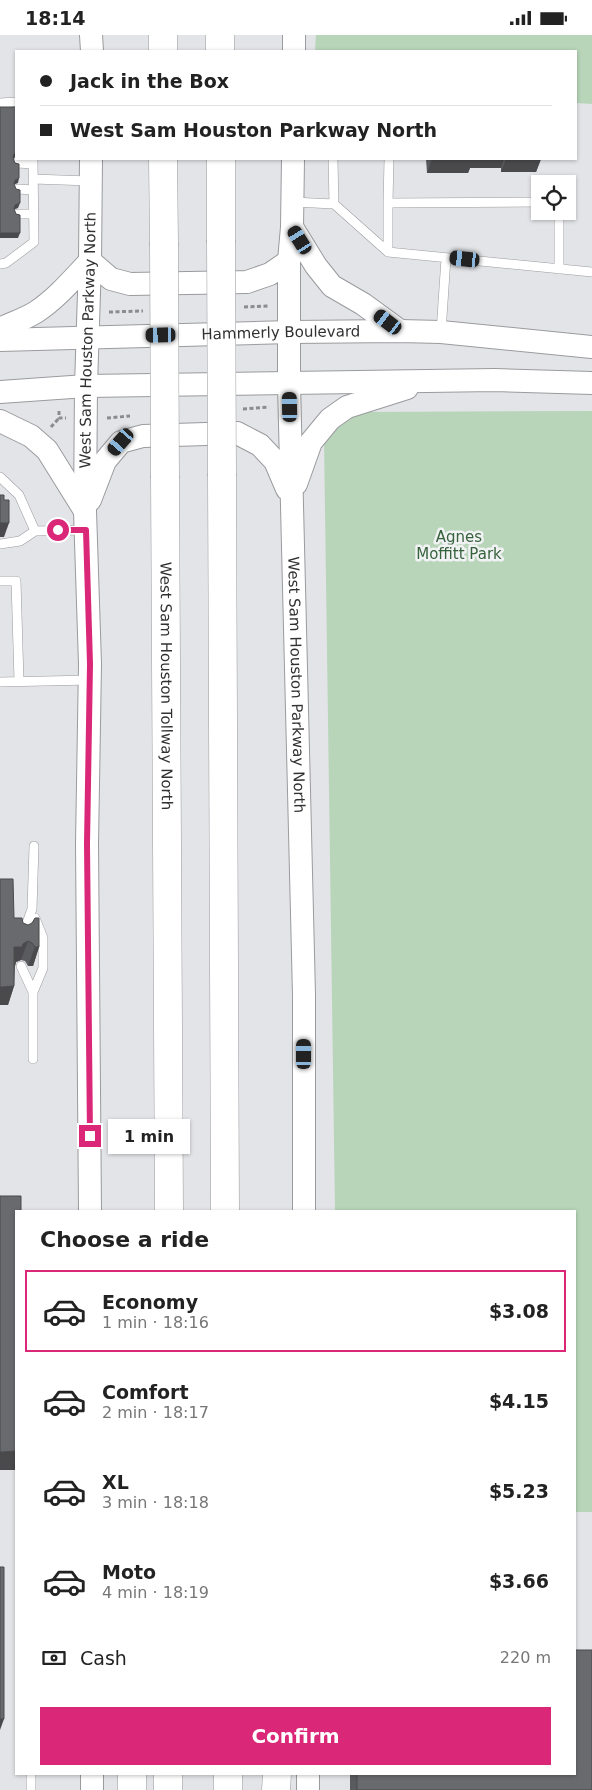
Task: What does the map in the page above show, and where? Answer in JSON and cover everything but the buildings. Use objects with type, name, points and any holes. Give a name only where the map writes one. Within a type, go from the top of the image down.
[{"type":"highway","points":[[163,35],[163,50]]},
{"type":"highway","points":[[220,35],[220,50]]},
{"type":"highway","name":"West Sam Houston Tollway North","points":[[163,160],[169,1210]]},
{"type":"highway","points":[[221,160],[225,1210]]},
{"type":"highway","points":[[132,1775],[132,1790]]},
{"type":"highway","points":[[168,1775],[168,1790]]},
{"type":"highway","points":[[228,1775],[228,1790]]},
{"type":"highway","points":[[276,1790],[277,1775]]},
{"type":"main road","points":[[91,35],[92,50]]},
{"type":"main road","points":[[294,35],[294,50]]},
{"type":"main road","name":"West Sam Houston Parkway North","points":[[90,1210],[87,854],[90,680],[86,521],[86,386],[91,160]]},
{"type":"main road","name":"West Sam Houston Parkway North","points":[[293,160],[293,202],[289,261],[289,383],[304,995],[304,1210]]},
{"type":"main road","points":[[292,227],[316,266],[332,286],[363,304],[400,331]]},
{"type":"main road","points":[[0,329],[34,313],[46,305],[90,261],[111,279],[130,284],[246,282],[270,274],[289,261]]},
{"type":"main road","name":"Hammerly Boulevard","points":[[0,340],[400,331],[441,332],[592,347]]},
{"type":"main road","points":[[0,392],[86,386],[495,380],[592,383]]},
{"type":"main road","points":[[291,499],[311,442],[330,419],[347,407],[430,381]]},
{"type":"main road","points":[[0,421],[31,436],[47,450],[86,521]]},
{"type":"main road","points":[[86,521],[105,461],[121,442],[143,436],[237,433],[260,445],[274,461],[291,499]]},
{"type":"main road","points":[[92,1775],[92,1790]]},
{"type":"main road","points":[[308,1775],[308,1790]]},
{"type":"lane","points":[[0,103],[15,102]]},
{"type":"lane","points":[[333,160],[334,204]]},
{"type":"lane","points":[[388,252],[389,160]]},
{"type":"lane","points":[[0,264],[6,263],[34,242],[33,161],[17,163]]},
{"type":"lane","points":[[33,179],[90,181]]},
{"type":"lane","points":[[18,189],[33,190]]},
{"type":"lane","points":[[293,202],[334,204],[388,252],[592,272]]},
{"type":"lane","points":[[388,203],[531,203]]},
{"type":"lane","points":[[18,214],[34,214]]},
{"type":"lane","points":[[559,220],[559,269]]},
{"type":"lane","points":[[441,332],[446,258]]},
{"type":"lane","points":[[0,477],[19,495],[35,531]]},
{"type":"lane","points":[[0,544],[20,541],[35,531],[86,521]]},
{"type":"lane","points":[[0,581],[16,581],[19,681]]},
{"type":"lane","points":[[0,682],[90,680]]},
{"type":"lane","points":[[21,937],[32,909],[34,846]]},
{"type":"lane","points":[[32,909],[43,938],[43,968],[33,992],[33,1059]]},
{"type":"lane","points":[[21,966],[33,992]]},
{"type":"lane","points":[[31,1775],[31,1790]]},
{"type":"path","points":[[234,307],[273,306]]},
{"type":"path","points":[[107,312],[146,311]]},
{"type":"path","points":[[59,411],[59,418],[66,418]]},
{"type":"green space","points":[[316,35],[592,35],[592,104],[577,103],[577,50],[315,50]]},
{"type":"green space","name":"Agnes Moffitt Park","points":[[592,411],[592,1512],[576,1512],[576,1210],[335,1210],[324,439],[335,423],[358,412]]},
{"type":"route","points":[[58,530],[86,530],[90,664],[87,844],[90,1136]]}]
